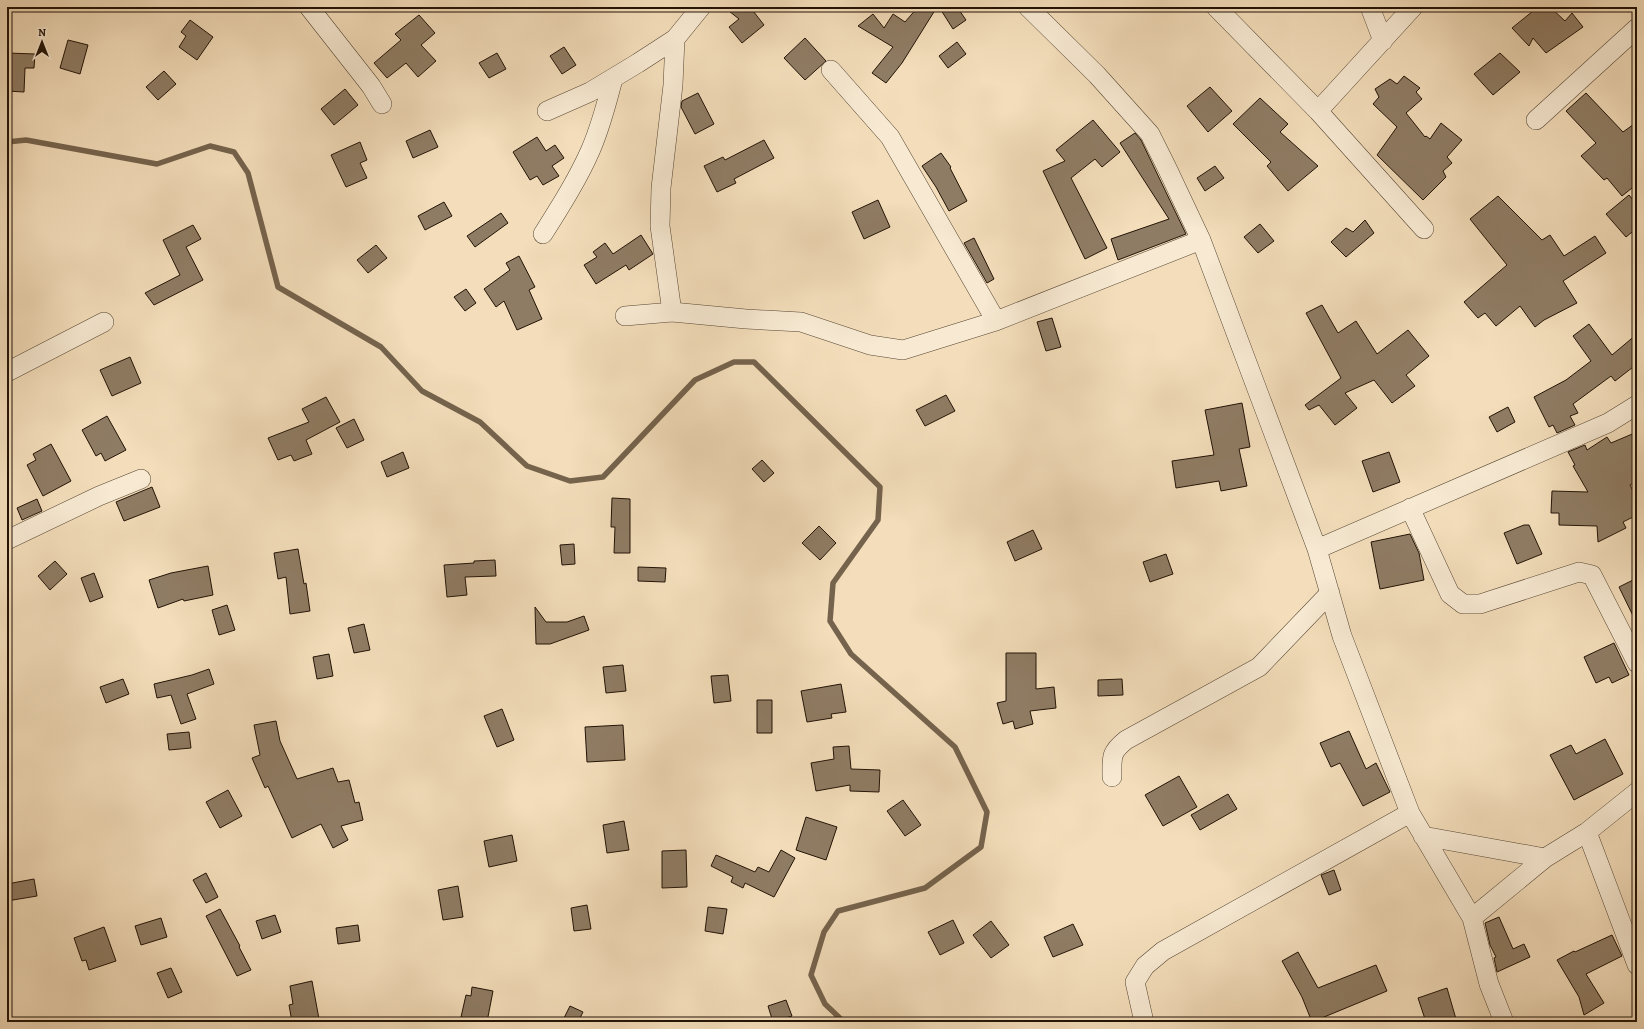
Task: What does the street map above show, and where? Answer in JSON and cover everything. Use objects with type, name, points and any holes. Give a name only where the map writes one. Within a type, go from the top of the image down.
[{"type":"street","points":[[309,7],[371,86],[382,104]]},
{"type":"street","points":[[1028,7],[1097,75],[1150,134],[1201,240],[1317,549],[1342,636],[1410,813],[1472,918],[1489,984],[1504,1022]]},
{"type":"street","points":[[1216,7],[1318,111],[1424,228]]},
{"type":"street","points":[[1370,7],[1383,41]]},
{"type":"street","points":[[1318,111],[1414,7]]},
{"type":"street","points":[[547,111],[590,92],[674,39],[696,9]]},
{"type":"street","points":[[1536,120],[1637,28]]},
{"type":"street","points":[[672,312],[660,226],[661,188],[673,85],[674,39]]},
{"type":"street","points":[[831,70],[890,137],[996,321]]},
{"type":"street","points":[[543,234],[567,196],[591,149],[604,114],[613,78]]},
{"type":"street","points":[[625,316],[672,312],[746,319],[801,322],[870,345],[903,350],[996,321],[1201,240]]},
{"type":"street","points":[[7,372],[104,322]]},
{"type":"street","points":[[1317,549],[1608,423],[1637,405]]},
{"type":"street","points":[[7,540],[98,496],[141,479]]},
{"type":"street","points":[[1410,508],[1450,594],[1463,604],[1480,604],[1579,572],[1592,575],[1637,663]]},
{"type":"street","points":[[1112,777],[1112,758],[1116,748],[1126,740],[1259,667],[1330,593]]},
{"type":"street","points":[[1472,918],[1545,858],[1587,832],[1637,792]]},
{"type":"street","points":[[1144,1022],[1135,982],[1145,966],[1163,951],[1410,813]]},
{"type":"street","points":[[1587,832],[1637,965]]},
{"type":"street","points":[[1423,836],[1545,858]]},
{"type":"building","points":[[724,7],[750,7],[764,25],[742,43],[729,27],[739,19]]},
{"type":"building","points":[[918,7],[937,7],[902,63],[886,83],[872,73],[893,47],[858,26],[873,14],[884,28],[893,14],[905,22]]},
{"type":"building","points":[[939,7],[957,7],[966,20],[953,29]]},
{"type":"building","points":[[1538,7],[1550,7],[1565,21],[1572,13],[1583,27],[1546,53],[1533,38],[1529,46],[1512,28]]},
{"type":"building","points":[[419,15],[435,33],[421,45],[436,61],[418,77],[406,63],[387,78],[374,63],[401,40],[395,34]]},
{"type":"building","points":[[190,20],[213,37],[197,60],[179,47],[186,36],[181,32]]},
{"type":"building","points":[[805,38],[826,61],[805,80],[784,58]]},
{"type":"building","points":[[68,40],[88,45],[80,74],[60,68]]},
{"type":"building","points":[[957,42],[966,54],[948,68],[939,56]]},
{"type":"building","points":[[564,47],[576,65],[562,74],[550,56]]},
{"type":"building","points":[[7,53],[35,54],[34,68],[25,68],[24,92],[7,91]]},
{"type":"building","points":[[497,53],[506,69],[489,78],[479,63]]},
{"type":"building","points":[[1500,53],[1520,72],[1493,95],[1474,74]]},
{"type":"building","points":[[164,71],[176,84],[158,100],[146,87]]},
{"type":"building","points":[[1404,76],[1420,88],[1416,92],[1422,99],[1406,113],[1425,137],[1426,136],[1430,139],[1441,123],[1462,140],[1447,157],[1452,163],[1443,171],[1446,177],[1423,200],[1377,155],[1397,127],[1373,104],[1379,97],[1375,89],[1390,79],[1397,84]]},
{"type":"building","points":[[1210,87],[1232,111],[1208,132],[1187,106]]},
{"type":"building","points":[[345,89],[358,105],[334,125],[321,109]]},
{"type":"building","points":[[698,93],[714,124],[695,134],[681,107],[682,101]]},
{"type":"building","points":[[1586,93],[1623,132],[1637,122],[1637,184],[1622,196],[1607,178],[1604,180],[1581,156],[1596,143],[1566,111]]},
{"type":"building","points":[[1260,98],[1288,124],[1280,132],[1318,166],[1288,191],[1267,166],[1271,162],[1233,124]]},
{"type":"building","points":[[1093,120],[1120,152],[1102,167],[1095,159],[1071,178],[1107,248],[1085,259],[1043,171],[1065,161],[1056,150]]},
{"type":"building","points":[[430,130],[438,147],[413,158],[406,141]]},
{"type":"building","points":[[1135,133],[1141,140],[1186,234],[1118,260],[1111,239],[1169,219],[1120,143]]},
{"type":"building","points":[[537,137],[546,151],[555,145],[564,158],[552,166],[559,176],[543,185],[537,176],[530,180],[513,152]]},
{"type":"building","points":[[764,140],[774,158],[734,179],[736,183],[717,192],[704,166],[723,157],[725,160]]},
{"type":"building","points":[[360,142],[367,160],[360,163],[367,178],[346,187],[331,155]]},
{"type":"building","points":[[941,153],[951,167],[950,168],[967,201],[949,211],[936,187],[922,166]]},
{"type":"building","points":[[1215,166],[1224,178],[1205,191],[1197,178]]},
{"type":"building","points":[[1629,195],[1637,205],[1637,228],[1626,237],[1606,214]]},
{"type":"building","points":[[1498,196],[1542,240],[1550,235],[1564,256],[1595,236],[1606,253],[1563,281],[1577,303],[1544,320],[1535,327],[1520,306],[1496,326],[1485,313],[1478,318],[1464,302],[1507,265],[1470,219]]},
{"type":"building","points":[[878,200],[890,227],[864,239],[852,212]]},
{"type":"building","points":[[444,202],[452,216],[425,230],[418,216]]},
{"type":"building","points":[[501,213],[508,223],[475,247],[467,236]]},
{"type":"building","points":[[1365,220],[1374,233],[1346,257],[1331,242],[1346,228],[1353,232]]},
{"type":"building","points":[[1260,224],[1274,241],[1258,253],[1244,237]]},
{"type":"building","points":[[193,225],[201,239],[186,247],[203,280],[154,305],[145,293],[180,275],[163,240]]},
{"type":"building","points":[[641,235],[653,254],[629,270],[626,265],[596,284],[584,265],[597,257],[593,252],[605,243],[613,254]]},
{"type":"building","points":[[974,238],[994,279],[987,283],[964,243]]},
{"type":"building","points":[[376,245],[387,258],[368,273],[357,260]]},
{"type":"building","points":[[519,256],[535,287],[529,290],[542,319],[517,330],[504,301],[496,307],[484,289],[510,270],[506,263]]},
{"type":"building","points":[[466,289],[476,303],[465,311],[454,297]]},
{"type":"building","points":[[1322,305],[1338,333],[1356,321],[1377,354],[1408,330],[1429,356],[1406,375],[1415,386],[1392,403],[1374,380],[1345,393],[1357,408],[1335,425],[1319,405],[1309,410],[1305,405],[1341,378],[1306,313]]},
{"type":"building","points":[[1052,318],[1061,347],[1046,351],[1037,322]]},
{"type":"building","points":[[1589,324],[1612,355],[1637,334],[1637,364],[1615,381],[1611,376],[1573,404],[1578,413],[1570,416],[1575,425],[1557,433],[1553,425],[1549,427],[1534,397],[1566,380],[1591,361],[1573,336]]},
{"type":"building","points":[[130,357],[141,383],[112,396],[100,370]]},
{"type":"building","points":[[946,395],[955,411],[925,426],[916,410]]},
{"type":"building","points":[[326,397],[340,422],[306,440],[312,454],[294,461],[291,455],[278,460],[268,438],[309,422],[302,409]]},
{"type":"building","points":[[1242,403],[1250,447],[1239,449],[1247,486],[1221,491],[1219,481],[1176,488],[1172,461],[1214,455],[1205,410]]},
{"type":"building","points":[[1508,407],[1515,422],[1497,432],[1489,417]]},
{"type":"building","points":[[107,416],[126,450],[105,461],[101,453],[96,456],[82,430]]},
{"type":"building","points":[[354,419],[364,440],[347,448],[336,428]]},
{"type":"building","points":[[1637,432],[1637,481],[1630,485],[1637,499],[1637,515],[1623,522],[1626,528],[1598,542],[1597,526],[1559,525],[1559,513],[1551,513],[1552,491],[1588,492],[1573,466],[1575,465],[1568,452],[1585,445],[1587,450],[1607,437],[1611,443]]},
{"type":"building","points":[[51,444],[71,481],[43,496],[27,465],[36,460],[33,454]]},
{"type":"building","points":[[403,452],[409,468],[387,477],[381,462]]},
{"type":"building","points":[[1389,452],[1400,482],[1373,492],[1362,461]]},
{"type":"building","points":[[762,460],[774,473],[764,482],[752,469]]},
{"type":"building","points":[[152,487],[160,507],[124,521],[116,502]]},
{"type":"building","points":[[612,498],[630,499],[630,553],[614,553],[615,527],[611,527]]},
{"type":"building","points":[[37,499],[42,511],[22,520],[17,508]]},
{"type":"building","points":[[1524,525],[1529,525],[1542,554],[1517,564],[1504,533]]},
{"type":"building","points":[[819,526],[836,543],[820,560],[802,543]]},
{"type":"building","points":[[1033,530],[1042,549],[1015,561],[1007,542]]},
{"type":"building","points":[[1410,534],[1419,553],[1424,580],[1380,589],[1371,542]]},
{"type":"building","points":[[574,544],[575,564],[562,565],[560,545]]},
{"type":"building","points":[[298,549],[304,584],[306,583],[310,611],[290,614],[286,577],[278,579],[274,553]]},
{"type":"building","points":[[1166,554],[1173,574],[1150,582],[1143,562]]},
{"type":"building","points":[[495,560],[496,576],[465,577],[467,595],[447,597],[444,565]]},
{"type":"building","points":[[55,561],[67,574],[50,590],[38,576]]},
{"type":"building","points":[[208,566],[213,595],[184,601],[183,599],[158,608],[149,580],[171,573]]},
{"type":"building","points":[[638,567],[666,568],[665,582],[638,581]]},
{"type":"building","points":[[94,573],[103,597],[90,602],[81,578]]},
{"type":"building","points":[[1637,578],[1637,624],[1619,587]]},
{"type":"building","points":[[227,605],[235,630],[219,635],[212,610]]},
{"type":"building","points":[[535,607],[546,622],[567,622],[584,616],[589,630],[550,644],[536,644]]},
{"type":"building","points":[[364,624],[370,650],[354,653],[348,628]]},
{"type":"building","points":[[1614,643],[1629,675],[1612,683],[1609,677],[1596,683],[1584,657]]},
{"type":"building","points":[[1006,653],[1036,653],[1036,689],[1054,687],[1056,708],[1030,711],[1033,724],[1015,729],[1013,721],[1003,724],[997,703],[1006,701]]},
{"type":"building","points":[[329,654],[333,676],[317,679],[313,657]]},
{"type":"building","points":[[623,665],[626,691],[606,693],[603,667]]},
{"type":"building","points":[[209,669],[214,684],[187,694],[196,719],[181,724],[171,695],[157,698],[154,684],[192,675]]},
{"type":"building","points":[[728,675],[731,701],[714,703],[711,676]]},
{"type":"building","points":[[123,679],[129,694],[106,703],[100,687]]},
{"type":"building","points":[[1122,679],[1123,695],[1098,696],[1098,680]]},
{"type":"building","points":[[841,684],[846,712],[831,714],[832,718],[807,722],[801,691]]},
{"type":"building","points":[[757,700],[772,700],[772,733],[757,733]]},
{"type":"building","points":[[502,709],[514,740],[497,747],[484,716]]},
{"type":"building","points":[[276,721],[280,741],[297,779],[333,768],[338,782],[349,780],[355,803],[359,802],[363,820],[341,826],[348,840],[333,848],[321,824],[292,838],[268,786],[265,788],[252,758],[260,755],[254,725]]},
{"type":"building","points":[[623,725],[625,760],[587,762],[585,727]]},
{"type":"building","points":[[1349,731],[1366,769],[1376,763],[1390,792],[1363,806],[1340,763],[1331,767],[1320,743]]},
{"type":"building","points":[[189,732],[191,748],[169,750],[167,734]]},
{"type":"building","points":[[1605,739],[1623,774],[1574,800],[1550,755],[1571,745],[1576,754]]},
{"type":"building","points":[[849,746],[851,769],[880,770],[879,792],[850,791],[850,785],[816,791],[811,763],[834,759],[833,747]]},
{"type":"building","points":[[1179,776],[1197,807],[1163,826],[1145,795]]},
{"type":"building","points":[[228,790],[242,816],[220,828],[206,802]]},
{"type":"building","points":[[1228,794],[1237,809],[1200,830],[1191,815]]},
{"type":"building","points":[[903,800],[921,825],[905,836],[887,811]]},
{"type":"building","points":[[806,817],[837,827],[826,860],[796,850]]},
{"type":"building","points":[[624,821],[629,850],[607,853],[603,825]]},
{"type":"building","points":[[512,835],[517,861],[489,867],[484,841]]},
{"type":"building","points":[[686,850],[687,887],[662,888],[662,851]]},
{"type":"building","points":[[781,850],[795,858],[774,897],[745,883],[743,888],[731,882],[733,877],[711,866],[716,855],[755,872],[758,867],[769,872]]},
{"type":"building","points":[[1334,870],[1341,890],[1329,895],[1321,875]]},
{"type":"building","points":[[206,873],[218,897],[206,903],[193,880]]},
{"type":"building","points":[[34,879],[37,896],[7,901],[7,884]]},
{"type":"building","points":[[458,886],[463,917],[443,920],[438,890]]},
{"type":"building","points":[[587,905],[591,929],[574,931],[571,908]]},
{"type":"building","points":[[708,907],[727,909],[723,934],[705,931]]},
{"type":"building","points":[[220,909],[251,970],[237,976],[206,916]]},
{"type":"building","points":[[275,915],[281,932],[262,939],[256,921]]},
{"type":"building","points":[[1499,917],[1513,949],[1524,944],[1530,957],[1497,972],[1494,958],[1496,957],[1490,945],[1485,923]]},
{"type":"building","points":[[161,918],[167,937],[141,945],[135,926]]},
{"type":"building","points":[[953,920],[964,943],[940,955],[928,932]]},
{"type":"building","points":[[991,921],[1009,945],[991,958],[973,935]]},
{"type":"building","points":[[1073,924],[1083,945],[1053,957],[1044,937]]},
{"type":"building","points":[[358,925],[360,941],[338,944],[336,928]]},
{"type":"building","points":[[104,927],[116,961],[89,970],[86,960],[82,961],[74,938]]},
{"type":"building","points":[[1612,935],[1622,956],[1586,974],[1604,1003],[1584,1015],[1579,997],[1557,960]]},
{"type":"building","points":[[1298,952],[1318,988],[1376,965],[1387,991],[1312,1022],[1302,997],[1282,961]]},
{"type":"building","points":[[171,968],[182,992],[168,998],[157,973]]},
{"type":"building","points":[[312,981],[319,1019],[304,1022],[292,1022],[289,1005],[293,1004],[290,986]]},
{"type":"building","points":[[472,987],[493,991],[487,1022],[461,1017],[466,995],[471,996]]},
{"type":"building","points":[[1447,988],[1456,1019],[1446,1022],[1426,1022],[1418,998]]},
{"type":"building","points":[[786,1000],[792,1016],[773,1022],[768,1006]]},
{"type":"building","points":[[570,1006],[583,1012],[578,1022],[562,1022]]},
{"type":"waterway","points":[[7,142],[26,140],[157,164],[210,146],[234,152],[248,173],[278,287],[381,347],[422,391],[480,422],[527,466],[570,481],[603,477],[695,380],[734,362],[754,362],[880,487],[878,520],[833,583],[830,621],[851,654],[955,747],[987,812],[981,847],[925,888],[838,911],[824,932],[811,975],[825,1004],[844,1022]]}]
